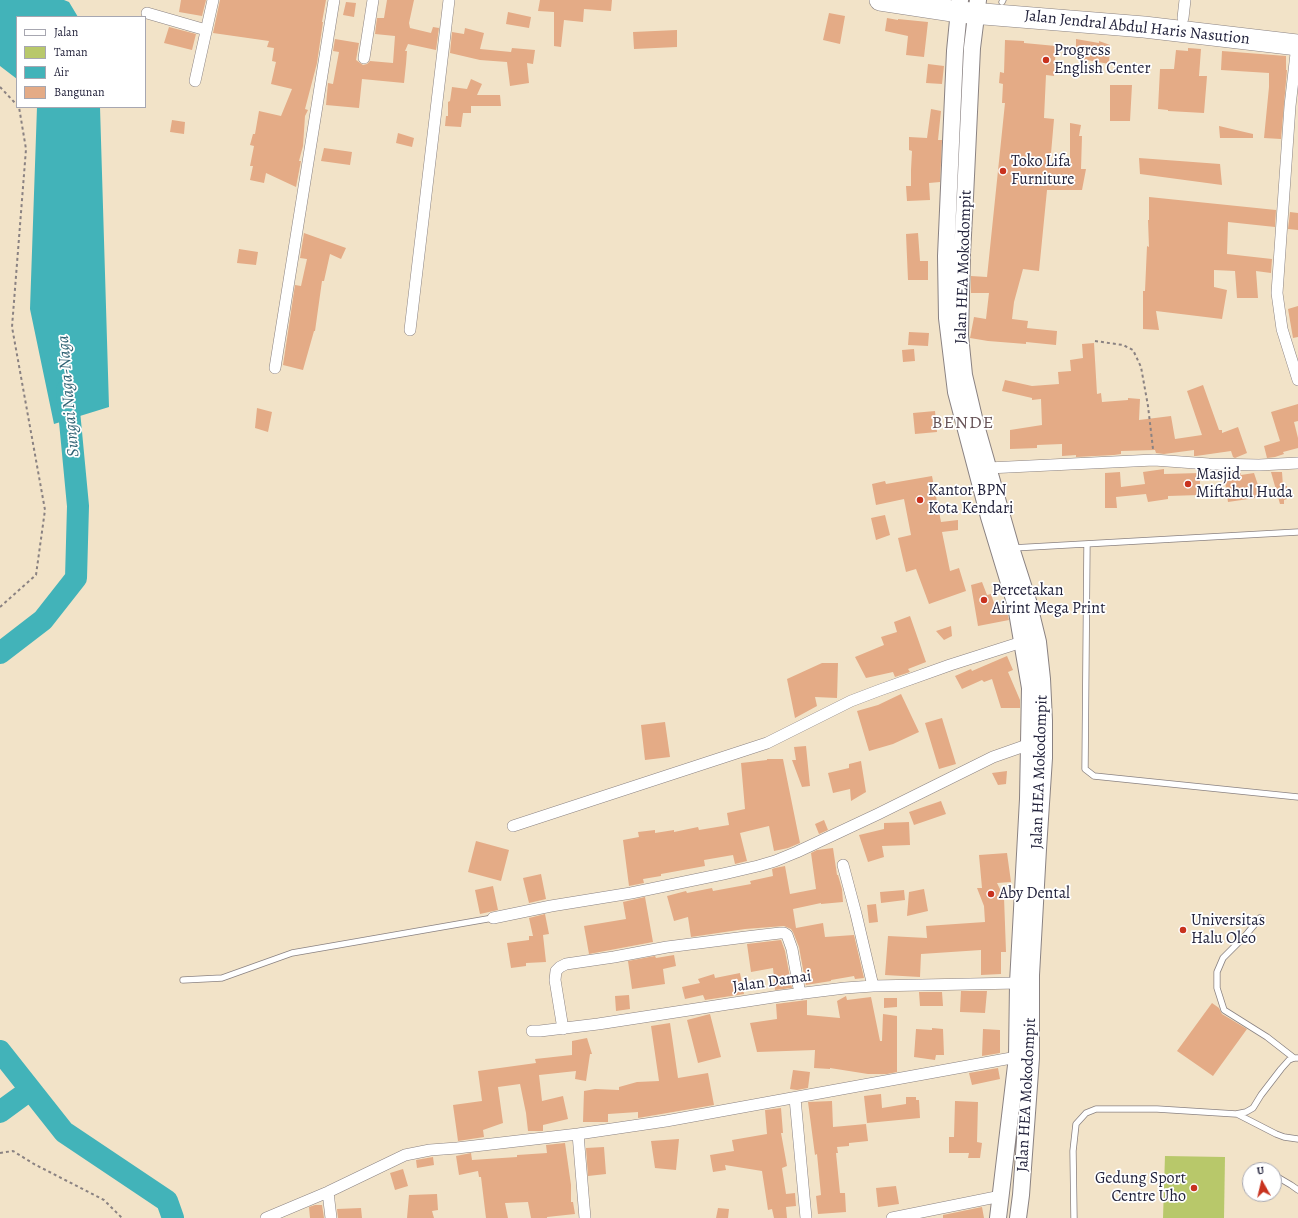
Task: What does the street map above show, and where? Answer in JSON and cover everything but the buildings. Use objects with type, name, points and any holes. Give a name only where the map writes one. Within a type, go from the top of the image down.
[{"type":"highway","points":[[880,0],[971,5]]},
{"type":"highway","name":"Jalan Jendral Abdul Haris Nasution","points":[[971,5],[1002,1],[1184,9],[1272,35],[1298,40]]},
{"type":"highway","name":"Jalan Jendral Abdul Haris Nasution","points":[[971,5],[1144,27],[1272,35]]},
{"type":"street","points":[[195,82],[213,0]]},
{"type":"street","points":[[275,368],[334,0]]},
{"type":"street","points":[[364,58],[373,0]]},
{"type":"street","points":[[410,330],[449,0]]},
{"type":"street","name":"Jalan HEA Mokodompit","points":[[971,5],[955,51],[946,256],[953,287],[964,375],[975,422],[1010,548],[1028,601],[1038,642],[1044,721],[1044,758],[1033,816],[1018,983],[1017,1057],[998,1218]]},
{"type":"street","points":[[147,13],[206,30]]},
{"type":"street","points":[[1298,40],[1292,86],[1277,298],[1282,329],[1298,380]]},
{"type":"street","points":[[1287,168],[1298,172]]},
{"type":"street","name":"Jalan HEA Mokodompit","points":[[953,287],[947,318],[956,392],[992,525],[1016,606],[1030,688],[1030,744],[1033,816],[1038,849],[1031,975],[1031,1058],[1018,1218]]},
{"type":"street","points":[[988,468],[1154,460],[1209,464],[1260,465],[1298,463]]},
{"type":"street","points":[[512,826],[767,743],[851,701],[950,665],[1022,642]]},
{"type":"street","points":[[493,918],[551,906],[631,893],[751,868],[775,861],[878,814],[993,757],[1030,744]]},
{"type":"street","points":[[843,865],[873,986]]},
{"type":"street","points":[[563,1028],[556,980],[556,971],[560,967],[566,964],[667,947],[746,936],[780,932],[784,933],[787,935],[792,949],[800,994]]},
{"type":"street","name":"Jalan Damai","points":[[532,1031],[540,1032],[800,994],[873,986],[1018,983]]},
{"type":"street","points":[[266,1218],[328,1192],[405,1155],[430,1150],[578,1134],[666,1121],[1017,1057]]},
{"type":"street","points":[[795,1098],[806,1218]]},
{"type":"street","points":[[578,1134],[585,1218]]},
{"type":"street","points":[[328,1192],[331,1218]]},
{"type":"street","points":[[892,1218],[1021,1192]]},
{"type":"lane","points":[[1010,548],[1298,532]]},
{"type":"lane","points":[[1087,544],[1086,769],[1094,776],[1298,797]]},
{"type":"lane","points":[[183,980],[222,978],[292,953],[493,918]]},
{"type":"lane","points":[[1260,918],[1224,958],[1217,972],[1217,988],[1224,1010],[1267,1037],[1296,1058]]},
{"type":"lane","points":[[1074,1218],[1073,1151],[1076,1124],[1086,1113],[1096,1109],[1157,1109],[1236,1114],[1246,1112],[1253,1108],[1281,1068],[1289,1060],[1296,1058]]},
{"type":"lane","points":[[1236,1114],[1276,1134],[1298,1139]]},
{"type":"lane","points":[[1282,1180],[1298,1190]]},
{"type":"path","points":[[0,87],[16,104]]},
{"type":"path","points":[[0,607],[36,575],[45,510],[12,327],[26,148],[18,108]]},
{"type":"path","points":[[1095,341],[1123,345],[1133,350],[1142,367],[1154,460]]},
{"type":"path","points":[[0,1153],[13,1151],[34,1164],[104,1200],[122,1218]]},
{"type":"green space","name":"Gedung Sport Centre Uho","points":[[1165,1156],[1225,1157],[1224,1218],[1163,1218]]},
{"type":"water","points":[[0,0],[64,0],[69,2],[77,16],[16,16],[16,78],[0,66]]},
{"type":"water","points":[[37,108],[100,108],[109,407],[54,424],[30,309]]},
{"type":"waterway","name":"Sungai Naga-Naga","points":[[0,653],[43,620],[76,578],[78,506],[67,390]]},
{"type":"waterway","name":"Sungai Naga-Naga","points":[[0,1051],[64,1132],[167,1201],[173,1218]]},
{"type":"waterway","points":[[0,1112],[30,1090]]},
{"type":"place","name":"Progress English Center","points":[[1046,60]]},
{"type":"place","name":"Toko Lifa Furniture","points":[[1003,171]]},
{"type":"place","name":"Masjid Miftahul Huda","points":[[1188,484]]},
{"type":"place","name":"Kantor BPN Kota Kendari","points":[[920,500]]},
{"type":"place","name":"Percetakan Airint Mega Print","points":[[984,600]]},
{"type":"place","name":"Aby Dental","points":[[991,894]]},
{"type":"place","name":"Universitas Halu Oleo","points":[[1183,930]]},
{"type":"place","name":"Gedung Sport Centre Uho","points":[[1194,1188]]},
{"type":"district","name":"BENDE","points":[[963,424]]}]
